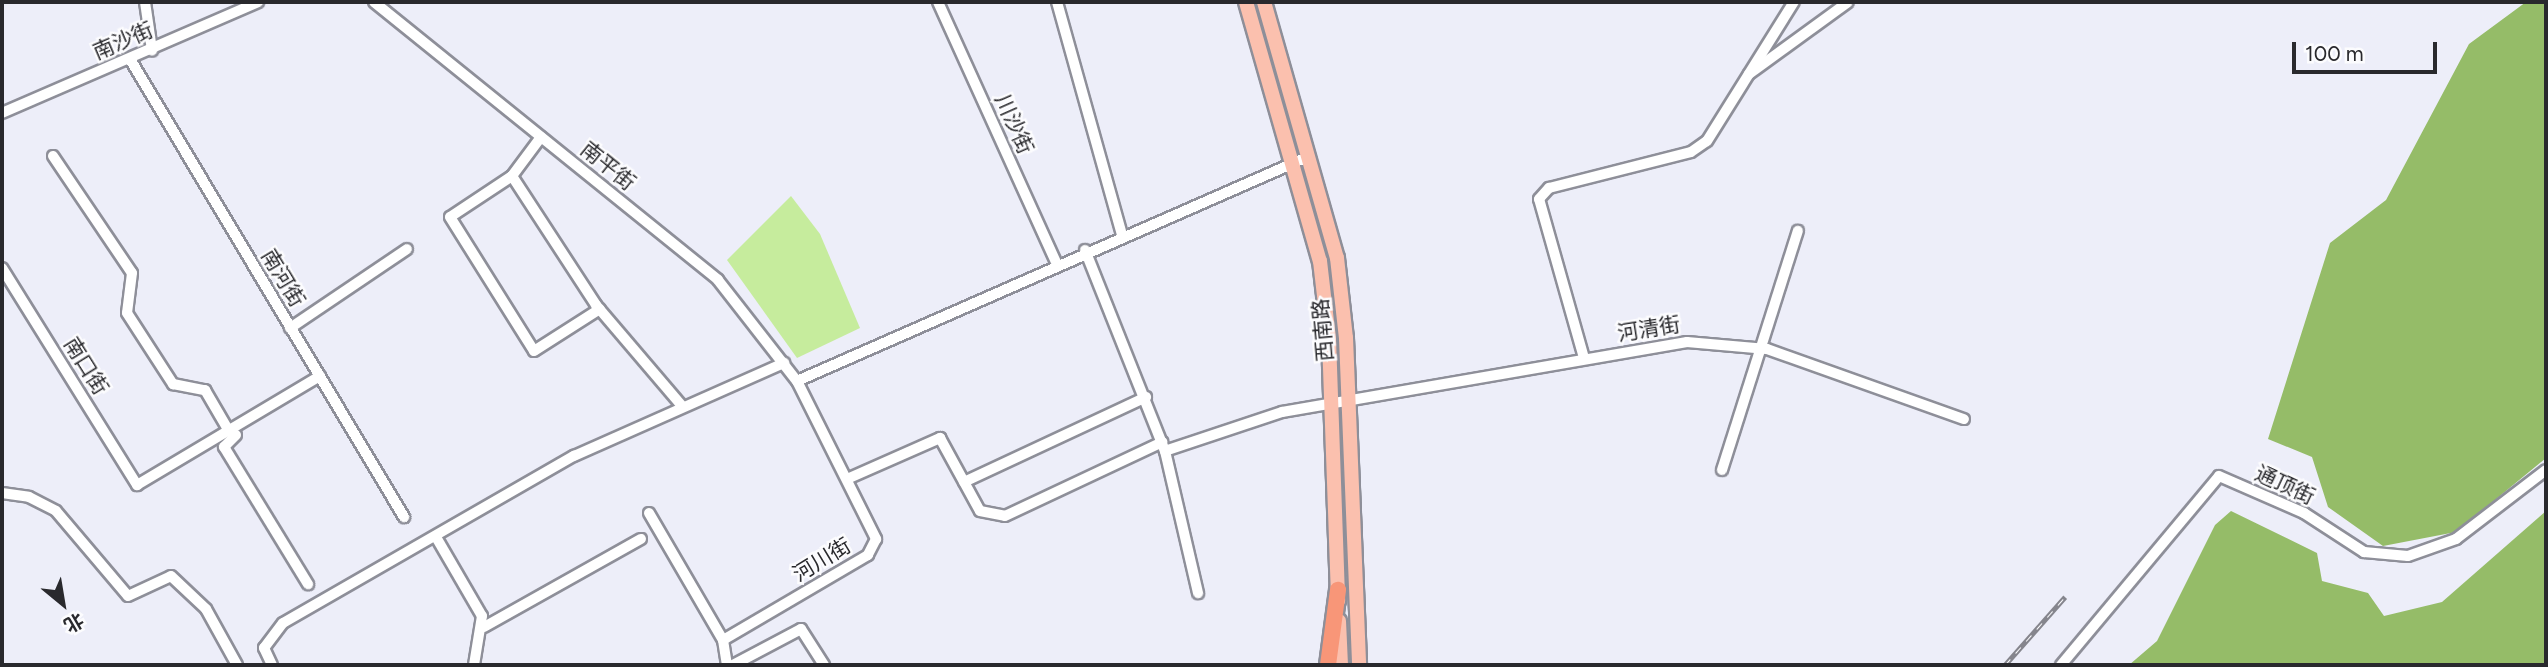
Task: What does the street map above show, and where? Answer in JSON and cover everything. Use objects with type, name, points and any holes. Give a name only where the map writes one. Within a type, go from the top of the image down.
[{"type":"highway","points":[[1328,665],[1338,590]]},
{"type":"main road","name":"西南路","points":[[1246,2],[1289,164],[1320,261],[1331,404],[1340,665]]},
{"type":"main road","name":"西南路","points":[[1264,2],[1306,158],[1337,258],[1350,401],[1359,665]]},
{"type":"street","points":[[145,2],[152,50]]},
{"type":"street","name":"南沙街","points":[[2,113],[130,60],[258,2]]},
{"type":"street","name":"南平街","points":[[374,2],[718,281],[797,381]]},
{"type":"street","name":"川沙街","points":[[937,2],[1056,262]]},
{"type":"street","points":[[1057,2],[1122,234]]},
{"type":"street","points":[[1584,358],[1539,199],[1549,188],[1691,152],[1707,141],[1794,2]]},
{"type":"street","points":[[1747,76],[1848,2]]},
{"type":"street","name":"南河街","points":[[130,60],[404,517]]},
{"type":"street","points":[[541,137],[512,176],[450,217],[534,351],[600,309]]},
{"type":"street","points":[[54,156],[132,274],[127,313],[173,384],[205,390],[229,431],[320,376]]},
{"type":"street","points":[[797,381],[1056,262],[1306,158]]},
{"type":"street","points":[[512,176],[600,309],[682,406]]},
{"type":"street","points":[[1722,470],[1798,231]]},
{"type":"street","points":[[290,328],[407,249]]},
{"type":"street","points":[[1085,250],[1164,447],[1198,593]]},
{"type":"street","name":"南口街","points":[[2,268],[137,485],[229,431]]},
{"type":"street","name":"河清街","points":[[848,478],[940,438],[980,511],[1005,516],[1164,447],[1282,412],[1687,342],[1762,347],[1964,419]]},
{"type":"street","points":[[272,665],[264,648],[283,623],[574,456],[784,363]]},
{"type":"street","name":"河川街","points":[[723,640],[867,555],[874,530],[797,381]]},
{"type":"street","points":[[964,482],[1146,397]]},
{"type":"street","points":[[273,405],[224,447],[308,584]]},
{"type":"street","name":"通顶街","points":[[2061,665],[2219,476],[2305,513],[2364,552],[2408,556],[2456,539],[2546,470]]},
{"type":"street","points":[[2,493],[29,497],[56,511],[128,596],[171,576],[206,609],[237,665]]},
{"type":"street","points":[[649,513],[723,640],[727,665]]},
{"type":"street","points":[[436,537],[484,627],[474,665]]},
{"type":"street","points":[[484,627],[641,540]]},
{"type":"street","points":[[733,665],[801,629],[824,665]]},
{"type":"green space","points":[[2526,2],[2546,2],[2546,458],[2456,532],[2383,546],[2328,507],[2312,457],[2268,439],[2330,243],[2386,200],[2469,44]]},
{"type":"green space","points":[[791,196],[820,234],[860,328],[797,358],[727,260]]},
{"type":"green space","points":[[2231,511],[2317,553],[2322,581],[2368,593],[2384,616],[2442,602],[2546,511],[2546,665],[2129,665],[2157,641],[2215,525]]},
{"type":"railway","points":[[2005,665],[2065,597]]}]
